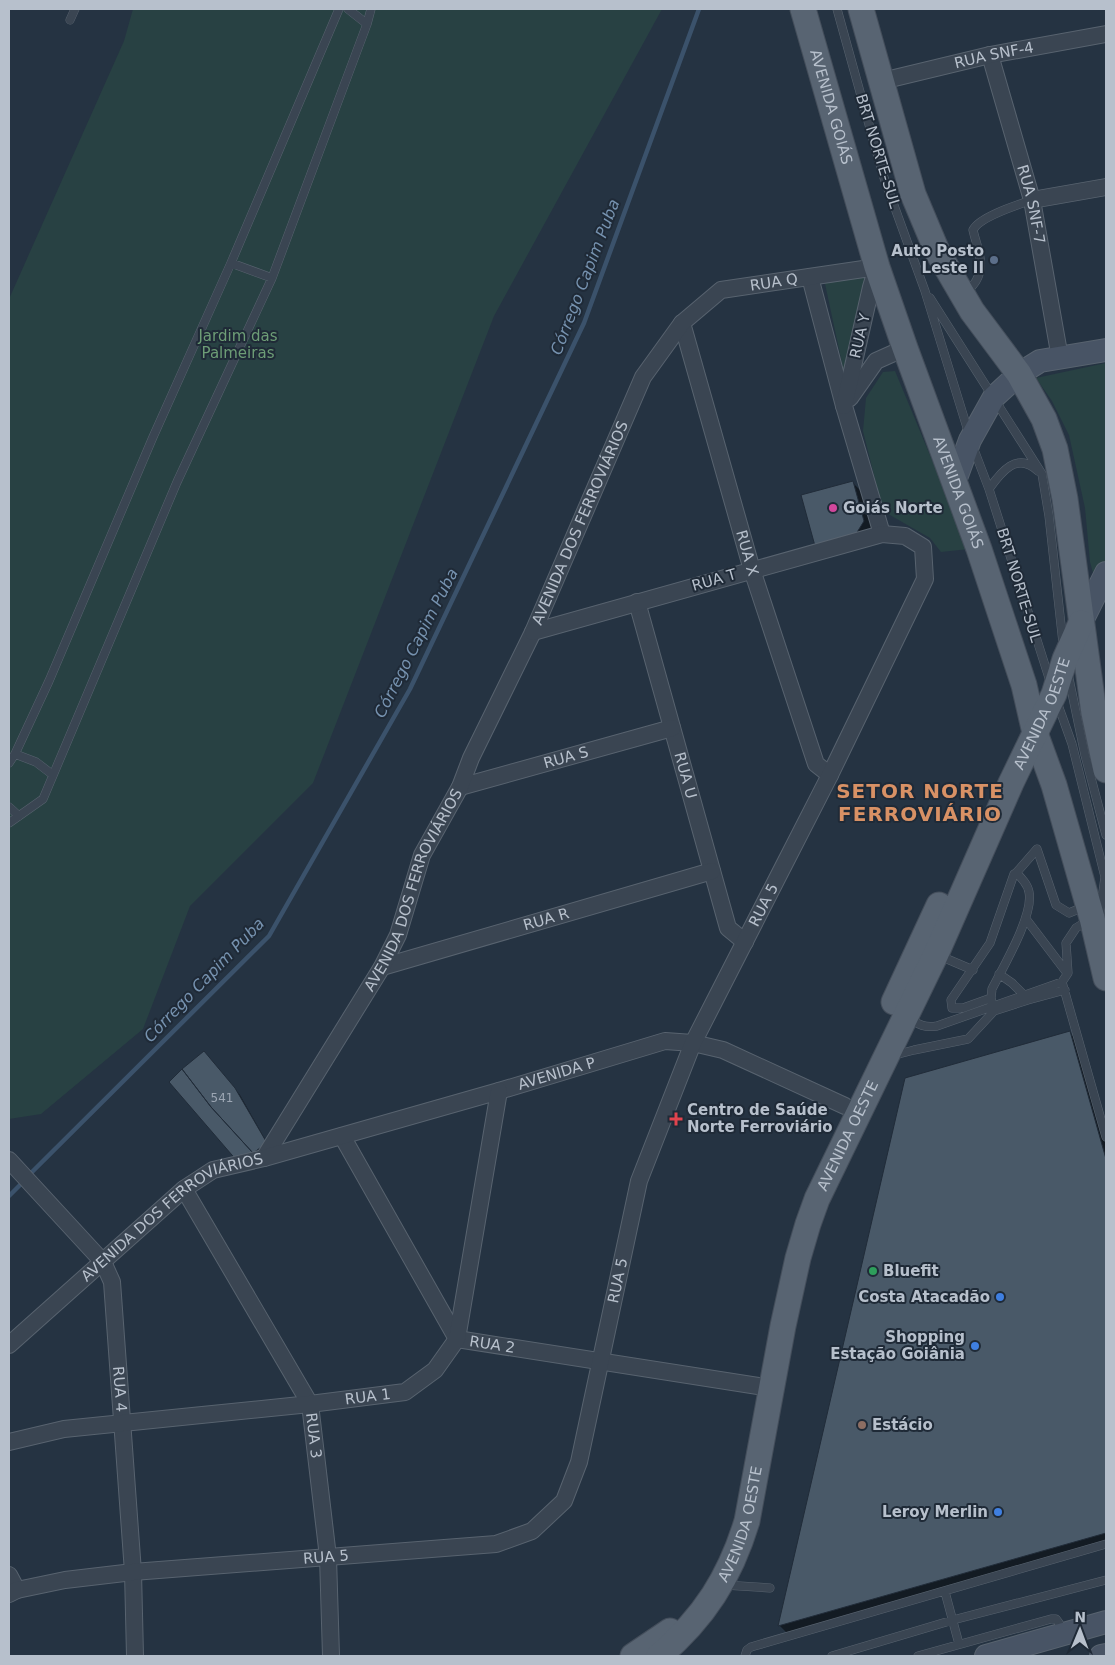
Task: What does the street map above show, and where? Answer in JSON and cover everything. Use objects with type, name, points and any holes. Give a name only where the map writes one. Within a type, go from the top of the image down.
[{"type":"main road","name":"AVENIDA GOIÁS","points":[[803,9],[877,267],[979,549],[1024,685],[1032,721],[1054,785],[1092,920],[1106,978]]},
{"type":"main road","points":[[861,9],[913,194],[937,251],[972,311],[1019,374],[1044,419],[1055,449],[1065,499],[1094,713],[1106,770]]},
{"type":"main road","points":[[955,482],[970,440],[994,397],[1019,374],[1040,361],[1106,350]]},
{"type":"main road","points":[[1081,623],[1106,573]]},
{"type":"main road","name":"AVENIDA OESTE","points":[[633,1656],[671,1630],[705,1590],[729,1531],[740,1489],[783,1253],[793,1220],[845,1106],[1032,721],[1054,694],[1065,659],[1081,623]]},
{"type":"main road","name":"AVENIDA OESTE","points":[[660,1656],[696,1620],[720,1585],[738,1550],[747,1521],[783,1326],[808,1224],[817,1199],[936,954],[1011,783],[1032,721]]},
{"type":"main road","points":[[1011,783],[1028,777],[1038,778],[1054,785]]},
{"type":"main road","points":[[986,1656],[1106,1622]]},
{"type":"main road","points":[[1101,1656],[1106,1655]]},
{"type":"street","name":"RUA SNF-4","points":[[882,81],[990,55],[1106,34]]},
{"type":"street","name":"RUA SNF-7","points":[[990,55],[1032,200],[1060,358]]},
{"type":"street","points":[[1032,200],[1106,187]]},
{"type":"street","name":"RUA Q","points":[[682,323],[722,290],[877,267]]},
{"type":"street","name":"RUA Y","points":[[844,406],[877,267]]},
{"type":"street","name":"RUA Y","points":[[810,276],[844,406],[882,534]]},
{"type":"street","name":"RUA X","points":[[682,323],[752,570],[816,764],[830,774]]},
{"type":"street","name":"AVENIDA DOS FERROVIÁRIOS","points":[[9,1345],[184,1189],[213,1170],[264,1158],[382,967],[398,936],[422,855],[460,787],[471,758],[533,632],[643,377],[682,323]]},
{"type":"street","name":"RUA Y","points":[[844,406],[866,372],[876,361],[905,348]]},
{"type":"street","name":"RUA T","points":[[533,632],[882,534],[905,536],[923,547]]},
{"type":"street","name":"RUA 5","points":[[13,1592],[65,1580],[133,1572],[496,1544],[532,1531],[564,1501],[579,1462],[639,1181],[693,1043],[830,774],[925,579],[923,547]]},
{"type":"street","name":"RUA U","points":[[637,602],[728,928],[745,942]]},
{"type":"street","name":"RUA S","points":[[460,787],[672,728]]},
{"type":"street","name":"RUA R","points":[[382,967],[712,871]]},
{"type":"street","name":"AVENIDA P","points":[[264,1158],[499,1091],[665,1041],[693,1043],[723,1050],[845,1106]]},
{"type":"street","name":"RUA 1","points":[[9,1442],[64,1429],[310,1404],[405,1392],[435,1370],[457,1339],[499,1091]]},
{"type":"street","name":"RUA 2","points":[[342,1136],[457,1339],[758,1386]]},
{"type":"street","name":"RUA 4","points":[[9,1160],[103,1262],[112,1282],[133,1572],[135,1656]]},
{"type":"street","name":"RUA 3","points":[[184,1189],[310,1404],[328,1557],[331,1656]]},
{"type":"street","points":[[9,1575],[13,1592]]},
{"type":"lane","points":[[70,20],[75,9]]},
{"type":"lane","points":[[9,763],[49,682],[153,437],[231,263],[338,9]]},
{"type":"lane","points":[[348,9],[367,24]]},
{"type":"lane","points":[[9,823],[43,799],[177,482],[272,278],[371,9]]},
{"type":"lane","points":[[837,9],[883,175],[925,291]]},
{"type":"lane","points":[[964,298],[976,282],[981,271],[981,260],[973,230],[975,225],[993,215],[1032,200]]},
{"type":"lane","points":[[231,263],[272,278]]},
{"type":"lane","name":"BRT NORTE-SUL","points":[[925,291],[1042,474],[1050,516],[1065,659],[1085,755],[1106,835]]},
{"type":"lane","name":"BRT NORTE-SUL","points":[[925,291],[970,440],[989,489],[1054,694],[1072,744],[1106,879]]},
{"type":"lane","points":[[989,489],[1001,472],[1009,466],[1020,463],[1028,464],[1035,467],[1042,474]]},
{"type":"lane","points":[[15,754],[36,762],[53,775]]},
{"type":"lane","points":[[9,808],[19,816]]},
{"type":"lane","points":[[1063,986],[1026,998],[993,1005],[952,1008],[951,1000],[990,943],[1014,874],[1037,849],[1056,905],[1092,920]]},
{"type":"lane","points":[[885,1058],[968,1039],[993,1005],[992,989],[1026,919],[1029,891],[1016,873]]},
{"type":"lane","points":[[1106,879],[1092,920],[1076,928],[1066,942],[1068,974],[1063,986],[1106,1137]]},
{"type":"lane","points":[[1026,919],[1068,974]]},
{"type":"lane","points":[[936,954],[973,970]]},
{"type":"lane","points":[[999,974],[1012,983],[1026,998]]},
{"type":"lane","points":[[907,1016],[920,1026],[930,1027],[944,1024],[993,1005]]},
{"type":"lane","points":[[744,1656],[751,1647],[946,1592],[1106,1544]]},
{"type":"lane","points":[[832,1656],[953,1620],[1106,1580]]},
{"type":"lane","points":[[720,1585],[770,1588]]},
{"type":"lane","points":[[946,1592],[959,1644]]},
{"type":"lane","points":[[918,1656],[1051,1618],[1056,1619],[1059,1623],[1062,1634]]},
{"type":"green space","name":"Jardim das Palmeiras","points":[[133,9],[662,9],[494,316],[313,783],[190,906],[143,1029],[41,1114],[9,1119],[9,299],[124,41]]},
{"type":"green space","points":[[869,272],[846,382],[824,279]]},
{"type":"green space","points":[[1106,363],[1106,565],[1096,584],[1090,562],[1085,508],[1069,435],[1052,401],[1036,378]]},
{"type":"green space","points":[[895,371],[969,549],[941,552],[930,538],[883,511],[863,431],[866,398],[883,372]]},
{"type":"building","name":"Goiás Norte","points":[[853,481],[864,521],[856,534],[815,546],[801,495]]},
{"type":"building","name":"Shopping Estação Goiânia","points":[[1070,1031],[1106,1159],[1106,1533],[778,1626],[905,1078]]},
{"type":"building","points":[[204,1051],[235,1088],[267,1143],[253,1153],[211,1107],[182,1069]]},
{"type":"building","points":[[182,1069],[211,1107],[253,1153],[238,1162],[169,1082]]},
{"type":"waterway","name":"Córrego Capim Puba","points":[[29,1175],[269,936],[410,689],[584,323],[699,9]]},
{"type":"waterway","name":"Córrego Capim Puba","points":[[9,1196],[24,1181]]},
{"type":"place","name":"Auto Posto Leste II","points":[[994,260]]},
{"type":"place","name":"Goiás Norte","points":[[833,508]]},
{"type":"place","name":"Centro de Saúde Norte Ferroviário","points":[[676,1119]]},
{"type":"place","name":"Bluefit","points":[[873,1271]]},
{"type":"place","name":"Costa Atacadão","points":[[1000,1297]]},
{"type":"place","name":"Shopping Estação Goiânia","points":[[975,1346]]},
{"type":"place","name":"Estácio","points":[[862,1425]]},
{"type":"place","name":"Leroy Merlin","points":[[998,1512]]},
{"type":"district","name":"SETOR NORTE FERROVIÁRIO","points":[[920,802]]}]
